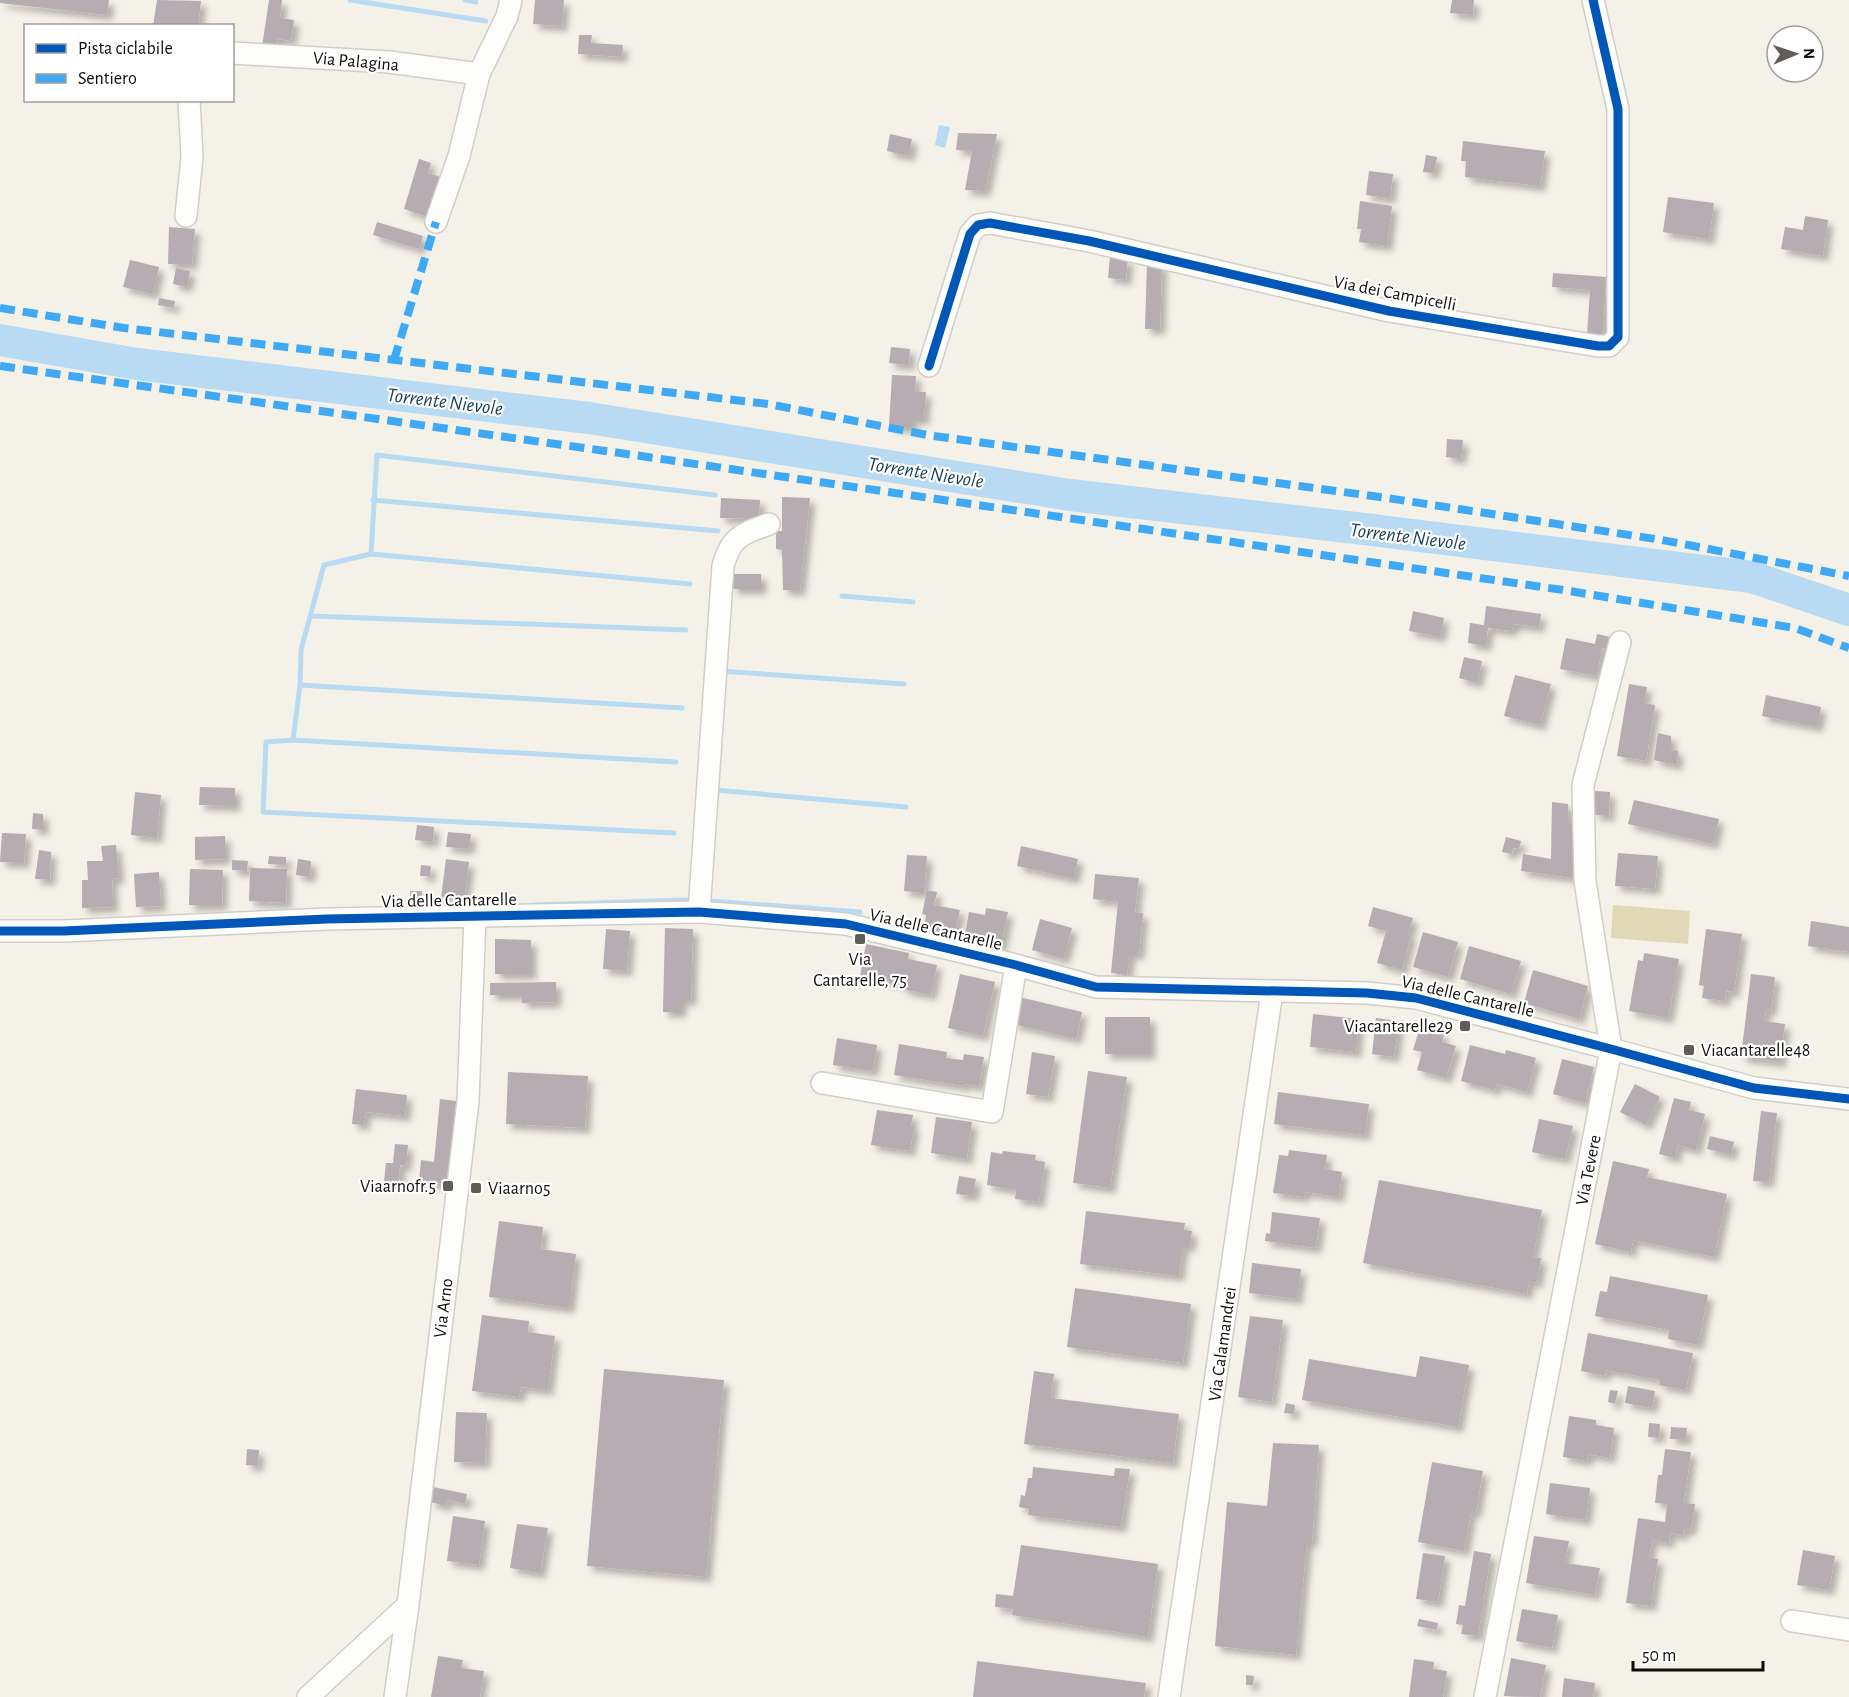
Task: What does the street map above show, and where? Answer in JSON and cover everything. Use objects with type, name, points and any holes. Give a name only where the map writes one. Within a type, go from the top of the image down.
[{"type":"street","points":[[436,222],[459,156],[479,74],[507,16],[511,0]]},
{"type":"street","name":"Via dei Campicelli","points":[[929,366],[970,234],[978,225],[990,223],[1089,241],[1389,311],[1609,346],[1618,337],[1618,109],[1593,0]]},
{"type":"street","name":"Via Palagina","points":[[234,53],[389,62],[479,74]]},
{"type":"street","points":[[186,216],[192,157],[189,102]]},
{"type":"street","points":[[699,912],[723,566],[727,551],[733,541],[747,532],[769,524]]},
{"type":"street","name":"Via Tevere","points":[[1485,1697],[1611,1048],[1585,881],[1583,785],[1620,642]]},
{"type":"street","name":"Via delle Cantarelle","points":[[0,931],[64,931],[327,919],[699,912],[846,924],[1096,987],[1367,993],[1416,998],[1611,1048],[1754,1088],[1849,1099]]},
{"type":"street","name":"Via Arno","points":[[395,1697],[468,1101],[475,917]]},
{"type":"street","points":[[822,1083],[992,1112],[1016,965]]},
{"type":"street","name":"Via Calamandrei","points":[[1170,1697],[1272,992]]},
{"type":"street","points":[[308,1697],[408,1605]]},
{"type":"street","points":[[1792,1621],[1849,1630]]},
{"type":"shaded area","points":[[1613,905],[1690,911],[1688,944],[1611,938]]},
{"type":"water","points":[[939,125],[950,127],[945,148],[935,145]]},
{"type":"building","points":[[0,0],[109,0],[107,15],[0,3]]},
{"type":"building","points":[[157,0],[201,1],[198,24],[153,24]]},
{"type":"building","points":[[269,0],[282,0],[280,18],[294,20],[291,41],[278,39],[276,49],[262,47]]},
{"type":"building","points":[[535,0],[564,0],[562,26],[533,24]]},
{"type":"building","points":[[1452,0],[1474,0],[1473,15],[1450,13]]},
{"type":"building","points":[[579,35],[592,35],[591,43],[623,45],[622,57],[578,54]]},
{"type":"building","points":[[958,133],[997,134],[985,191],[965,190],[972,151],[956,150]]},
{"type":"building","points":[[890,134],[912,139],[909,156],[887,151]]},
{"type":"building","points":[[1463,141],[1545,151],[1540,186],[1465,177],[1466,161],[1461,161]]},
{"type":"building","points":[[1426,155],[1437,157],[1434,173],[1423,172]]},
{"type":"building","points":[[419,159],[431,163],[428,173],[443,178],[431,218],[404,209]]},
{"type":"building","points":[[1369,171],[1393,174],[1390,198],[1366,195]]},
{"type":"building","points":[[1668,197],[1714,203],[1709,239],[1663,232]]},
{"type":"building","points":[[1360,201],[1392,206],[1387,246],[1359,242],[1361,229],[1357,229]]},
{"type":"building","points":[[1805,216],[1828,220],[1823,256],[1781,249],[1785,227],[1803,230]]},
{"type":"building","points":[[377,222],[423,236],[419,249],[373,235]]},
{"type":"building","points":[[169,227],[195,229],[192,264],[168,264]]},
{"type":"building","points":[[1110,257],[1128,259],[1126,280],[1108,278]]},
{"type":"building","points":[[130,260],[159,267],[153,294],[123,287]]},
{"type":"building","points":[[1147,263],[1162,264],[1160,329],[1145,329]]},
{"type":"building","points":[[176,268],[190,271],[187,287],[173,284]]},
{"type":"building","points":[[1553,273],[1606,277],[1603,336],[1587,335],[1590,290],[1552,287]]},
{"type":"building","points":[[159,298],[175,301],[174,308],[158,305]]},
{"type":"building","points":[[891,347],[910,349],[909,365],[889,363]]},
{"type":"building","points":[[892,375],[916,376],[915,392],[926,392],[924,419],[912,419],[912,428],[889,426]]},
{"type":"building","points":[[1447,439],[1463,440],[1461,459],[1446,457]]},
{"type":"building","points":[[782,497],[810,498],[800,590],[783,590],[782,550],[776,549],[776,531],[782,531]]},
{"type":"building","points":[[721,498],[760,500],[759,519],[720,518]]},
{"type":"building","points":[[732,574],[761,574],[761,589],[732,589]]},
{"type":"building","points":[[1486,606],[1541,614],[1539,627],[1514,624],[1512,631],[1488,628],[1486,646],[1468,643],[1470,623],[1484,625]]},
{"type":"building","points":[[1413,611],[1444,618],[1440,637],[1409,631]]},
{"type":"building","points":[[1597,634],[1610,637],[1608,649],[1602,648],[1597,676],[1560,669],[1566,638],[1595,644]]},
{"type":"building","points":[[1464,657],[1482,661],[1477,683],[1459,678]]},
{"type":"building","points":[[1515,675],[1551,684],[1540,725],[1504,716]]},
{"type":"building","points":[[1629,684],[1647,687],[1644,703],[1655,705],[1646,761],[1617,756]]},
{"type":"building","points":[[1766,695],[1821,707],[1817,727],[1762,716]]},
{"type":"building","points":[[1658,733],[1671,736],[1671,749],[1678,751],[1677,765],[1654,760]]},
{"type":"building","points":[[200,787],[235,788],[235,806],[199,805]]},
{"type":"building","points":[[1595,791],[1610,792],[1609,816],[1594,815]]},
{"type":"building","points":[[135,792],[161,795],[157,838],[131,835]]},
{"type":"building","points":[[1634,800],[1719,819],[1713,844],[1628,824]]},
{"type":"building","points":[[1552,802],[1568,804],[1569,824],[1575,824],[1581,879],[1521,871],[1523,854],[1551,859]]},
{"type":"building","points":[[33,813],[43,814],[43,830],[32,829]]},
{"type":"building","points":[[417,825],[434,827],[433,842],[415,840]]},
{"type":"building","points":[[448,832],[471,834],[469,849],[446,847]]},
{"type":"building","points":[[2,833],[26,834],[24,863],[0,862]]},
{"type":"building","points":[[225,836],[225,859],[195,860],[195,837]]},
{"type":"building","points":[[1506,837],[1521,841],[1519,849],[1513,848],[1512,854],[1502,852]]},
{"type":"building","points":[[116,845],[119,878],[112,879],[113,907],[82,908],[82,880],[88,880],[87,861],[103,861],[101,846]]},
{"type":"building","points":[[1021,846],[1078,859],[1074,879],[1017,866]]},
{"type":"building","points":[[39,850],[51,852],[50,880],[35,879]]},
{"type":"building","points":[[1618,853],[1658,856],[1655,889],[1615,886]]},
{"type":"building","points":[[907,855],[927,856],[924,893],[904,891]]},
{"type":"building","points":[[269,856],[286,857],[286,865],[268,864]]},
{"type":"building","points":[[298,859],[311,861],[310,877],[296,875]]},
{"type":"building","points":[[446,859],[469,862],[464,900],[441,898]]},
{"type":"building","points":[[232,860],[248,861],[247,871],[232,870]]},
{"type":"building","points":[[421,865],[431,866],[430,876],[420,876]]},
{"type":"building","points":[[250,868],[287,869],[286,903],[249,901]]},
{"type":"building","points":[[190,869],[223,870],[222,905],[189,905]]},
{"type":"building","points":[[159,872],[161,906],[136,907],[134,874]]},
{"type":"building","points":[[1095,874],[1139,878],[1135,913],[1143,913],[1139,954],[1130,954],[1127,975],[1111,973],[1118,902],[1093,899]]},
{"type":"building","points":[[927,890],[937,892],[934,905],[960,910],[955,934],[924,928],[926,915],[922,914]]},
{"type":"building","points":[[410,891],[422,891],[422,904],[410,903]]},
{"type":"building","points":[[1373,907],[1413,918],[1402,970],[1377,963],[1386,931],[1368,926]]},
{"type":"building","points":[[986,908],[1008,912],[1001,947],[964,939],[969,912],[985,915]]},
{"type":"building","points":[[1040,919],[1072,928],[1064,959],[1032,950]]},
{"type":"building","points":[[1811,921],[1849,927],[1849,952],[1808,946]]},
{"type":"building","points":[[665,928],[693,929],[691,1000],[681,1000],[681,1012],[663,1012]]},
{"type":"building","points":[[606,929],[630,931],[627,971],[603,969]]},
{"type":"building","points":[[1706,929],[1742,934],[1734,992],[1726,991],[1725,1001],[1702,998],[1704,986],[1699,985]]},
{"type":"building","points":[[1423,932],[1458,942],[1448,977],[1413,967]]},
{"type":"building","points":[[495,939],[531,940],[531,974],[495,974]]},
{"type":"building","points":[[866,944],[909,953],[908,959],[937,965],[931,995],[902,989],[903,984],[860,976]]},
{"type":"building","points":[[1469,946],[1521,961],[1511,994],[1460,979]]},
{"type":"building","points":[[1644,953],[1679,959],[1668,1018],[1629,1011],[1638,960],[1643,961]]},
{"type":"building","points":[[1533,970],[1588,986],[1579,1019],[1524,1003]]},
{"type":"building","points":[[960,974],[995,982],[983,1036],[948,1028]]},
{"type":"building","points":[[1751,974],[1775,977],[1771,1011],[1766,1010],[1764,1021],[1785,1024],[1780,1062],[1741,1057]]},
{"type":"building","points":[[556,982],[556,1002],[522,1003],[522,995],[490,995],[490,983]]},
{"type":"building","points":[[1019,997],[1082,1012],[1076,1039],[1013,1024]]},
{"type":"building","points":[[1313,1014],[1359,1019],[1356,1052],[1310,1047]]},
{"type":"building","points":[[1105,1017],[1150,1017],[1150,1054],[1105,1054]]},
{"type":"building","points":[[1376,1018],[1399,1021],[1394,1057],[1372,1054]]},
{"type":"building","points":[[1420,1027],[1444,1034],[1442,1042],[1456,1046],[1446,1078],[1417,1070],[1422,1052],[1413,1050]]},
{"type":"building","points":[[837,1038],[877,1045],[873,1071],[833,1065]]},
{"type":"building","points":[[899,1044],[947,1052],[946,1058],[963,1060],[964,1054],[984,1057],[979,1086],[964,1084],[964,1086],[894,1075]]},
{"type":"building","points":[[1470,1045],[1505,1054],[1506,1050],[1536,1058],[1527,1092],[1497,1084],[1495,1090],[1461,1081]]},
{"type":"building","points":[[1032,1052],[1055,1056],[1048,1097],[1026,1094]]},
{"type":"building","points":[[1562,1059],[1594,1067],[1585,1103],[1553,1094]]},
{"type":"building","points":[[1088,1071],[1127,1077],[1110,1188],[1073,1183]]},
{"type":"building","points":[[508,1072],[588,1076],[585,1128],[506,1124]]},
{"type":"building","points":[[1635,1084],[1660,1097],[1646,1125],[1620,1112]]},
{"type":"building","points":[[356,1089],[407,1095],[405,1116],[366,1112],[364,1125],[352,1124]]},
{"type":"building","points":[[1278,1092],[1369,1104],[1365,1135],[1274,1124]]},
{"type":"building","points":[[1674,1098],[1691,1102],[1689,1110],[1705,1114],[1696,1150],[1678,1145],[1675,1158],[1659,1154]]},
{"type":"building","points":[[440,1099],[457,1101],[450,1174],[445,1174],[444,1184],[419,1181],[421,1160],[434,1162]]},
{"type":"building","points":[[877,1110],[913,1115],[911,1127],[914,1127],[910,1151],[871,1145]]},
{"type":"building","points":[[1761,1111],[1777,1113],[1769,1182],[1753,1181]]},
{"type":"building","points":[[936,1117],[972,1122],[967,1159],[931,1153]]},
{"type":"building","points":[[1539,1119],[1573,1126],[1565,1159],[1532,1152]]},
{"type":"building","points":[[1710,1136],[1734,1142],[1731,1155],[1707,1149]]},
{"type":"building","points":[[395,1144],[408,1145],[406,1166],[400,1165],[399,1183],[384,1182],[386,1163],[393,1163]]},
{"type":"building","points":[[1289,1150],[1327,1155],[1325,1169],[1342,1172],[1339,1197],[1305,1192],[1304,1197],[1273,1193],[1279,1155],[1288,1156]]},
{"type":"building","points":[[1003,1151],[1036,1155],[1035,1160],[1045,1162],[1039,1202],[1015,1199],[1016,1190],[987,1185],[991,1152],[1002,1154]]},
{"type":"building","points":[[1613,1161],[1649,1169],[1647,1177],[1727,1194],[1714,1257],[1633,1240],[1631,1252],[1595,1244]]},
{"type":"building","points":[[959,1176],[976,1179],[973,1196],[956,1194]]},
{"type":"building","points":[[1379,1180],[1542,1210],[1533,1257],[1541,1258],[1537,1283],[1529,1281],[1527,1294],[1363,1263]]},
{"type":"building","points":[[1086,1211],[1185,1223],[1184,1230],[1192,1231],[1190,1246],[1183,1246],[1179,1276],[1080,1264]]},
{"type":"building","points":[[1272,1212],[1320,1218],[1316,1248],[1265,1241],[1266,1233],[1270,1234]]},
{"type":"building","points":[[499,1221],[543,1227],[541,1249],[576,1254],[569,1308],[489,1297]]},
{"type":"building","points":[[1252,1263],[1301,1269],[1297,1299],[1249,1293]]},
{"type":"building","points":[[1610,1276],[1708,1295],[1698,1345],[1668,1339],[1669,1330],[1595,1316],[1600,1291],[1607,1292]]},
{"type":"building","points":[[1075,1288],[1191,1304],[1183,1363],[1067,1347]]},
{"type":"building","points":[[482,1315],[529,1321],[528,1332],[555,1336],[548,1390],[521,1387],[519,1397],[472,1391]]},
{"type":"building","points":[[1250,1316],[1283,1320],[1272,1402],[1238,1397]]},
{"type":"building","points":[[1588,1333],[1693,1353],[1686,1390],[1659,1385],[1660,1380],[1606,1370],[1605,1376],[1581,1371]]},
{"type":"building","points":[[1420,1356],[1469,1365],[1458,1427],[1302,1400],[1309,1359],[1416,1377]]},
{"type":"building","points":[[604,1369],[724,1380],[706,1577],[587,1566]]},
{"type":"building","points":[[1034,1371],[1054,1374],[1051,1398],[1179,1414],[1173,1463],[1024,1444]]},
{"type":"building","points":[[1628,1386],[1655,1391],[1652,1408],[1625,1403]]},
{"type":"building","points":[[1610,1390],[1618,1391],[1615,1404],[1608,1402]]},
{"type":"building","points":[[1286,1403],[1295,1405],[1294,1414],[1284,1413]]},
{"type":"building","points":[[456,1412],[487,1413],[485,1463],[454,1462]]},
{"type":"building","points":[[1569,1416],[1596,1420],[1596,1425],[1614,1428],[1610,1458],[1588,1454],[1587,1461],[1563,1457]]},
{"type":"building","points":[[1649,1423],[1660,1424],[1659,1438],[1648,1437]]},
{"type":"building","points":[[1671,1427],[1687,1428],[1686,1440],[1670,1439]]},
{"type":"building","points":[[1273,1443],[1319,1445],[1312,1542],[1307,1542],[1296,1655],[1215,1646],[1227,1502],[1267,1506]]},
{"type":"building","points":[[247,1449],[259,1450],[258,1466],[246,1465]]},
{"type":"building","points":[[1665,1449],[1691,1452],[1684,1503],[1695,1504],[1691,1530],[1684,1529],[1683,1535],[1670,1533],[1669,1543],[1652,1540],[1649,1558],[1658,1559],[1651,1606],[1626,1603],[1638,1518],[1665,1522],[1667,1504],[1655,1503],[1658,1475],[1662,1475]]},
{"type":"building","points":[[1432,1462],[1483,1471],[1476,1512],[1471,1512],[1464,1551],[1418,1542]]},
{"type":"building","points":[[1033,1467],[1114,1476],[1115,1468],[1130,1469],[1121,1527],[1028,1515],[1029,1509],[1019,1507],[1021,1495],[1025,1496],[1028,1478],[1032,1478]]},
{"type":"building","points":[[1550,1483],[1590,1488],[1586,1520],[1546,1514]]},
{"type":"building","points":[[433,1487],[467,1494],[465,1504],[447,1500],[446,1506],[430,1502]]},
{"type":"building","points":[[453,1516],[485,1521],[479,1565],[447,1561]]},
{"type":"building","points":[[517,1524],[548,1528],[540,1573],[510,1568]]},
{"type":"building","points":[[1534,1536],[1569,1541],[1565,1563],[1600,1568],[1595,1595],[1526,1583]]},
{"type":"building","points":[[1021,1545],[1158,1564],[1148,1637],[1012,1615],[1013,1609],[995,1607],[996,1594],[1013,1596]]},
{"type":"building","points":[[1803,1550],[1835,1556],[1829,1590],[1797,1585]]},
{"type":"building","points":[[1474,1551],[1491,1554],[1478,1636],[1461,1634],[1463,1625],[1456,1624],[1459,1605],[1465,1606]]},
{"type":"building","points":[[1423,1553],[1445,1556],[1438,1602],[1416,1599]]},
{"type":"building","points":[[1522,1609],[1558,1615],[1552,1648],[1516,1641]]},
{"type":"building","points":[[1419,1619],[1438,1623],[1437,1630],[1417,1626]]},
{"type":"building","points":[[438,1656],[463,1660],[461,1668],[484,1671],[480,1697],[431,1697]]},
{"type":"building","points":[[1511,1658],[1546,1665],[1540,1697],[1504,1696]]},
{"type":"building","points":[[1414,1659],[1434,1662],[1433,1669],[1447,1671],[1443,1697],[1409,1697]]},
{"type":"building","points":[[977,1661],[1146,1683],[1144,1697],[973,1697]]},
{"type":"building","points":[[1246,1675],[1254,1676],[1253,1685],[1246,1685]]},
{"type":"building","points":[[1564,1678],[1595,1683],[1593,1697],[1562,1697]]},
{"type":"waterway","points":[[350,0],[486,21]]},
{"type":"waterway","points":[[465,0],[476,2]]},
{"type":"waterway","name":"Torrente Nievole","points":[[0,340],[137,364],[589,418],[1070,495],[1752,577],[1849,610]]},
{"type":"waterway","points":[[674,833],[263,812],[266,742],[293,740],[300,685],[301,650],[324,565],[371,554],[377,455],[715,495]]},
{"type":"waterway","points":[[373,500],[718,531]]},
{"type":"waterway","points":[[371,554],[690,584]]},
{"type":"waterway","points":[[842,596],[913,602]]},
{"type":"waterway","points":[[311,616],[686,630]]},
{"type":"waterway","points":[[721,671],[904,684]]},
{"type":"waterway","points":[[300,685],[682,708]]},
{"type":"waterway","points":[[293,740],[676,762]]},
{"type":"waterway","points":[[715,790],[906,807]]},
{"type":"waterway","points":[[531,905],[686,900]]},
{"type":"waterway","points":[[711,901],[860,912]]},
{"type":"marked path","points":[[394,360],[436,222]]},
{"type":"marked path","points":[[0,308],[124,328],[768,404],[927,435],[1387,498],[1662,540],[1849,576]]},
{"type":"marked path","points":[[0,366],[620,453],[1563,590],[1795,628],[1849,648]]},
{"type":"cycle path","points":[[929,366],[970,234],[978,225],[990,223],[1089,241],[1389,311],[1609,346],[1618,337],[1618,109],[1593,0]]},
{"type":"cycle path","points":[[0,931],[64,931],[327,919],[699,912],[846,924],[1096,987],[1367,993],[1416,998],[1754,1088],[1849,1099]]},
{"type":"place","name":"Via Cantarelle, 75","points":[[860,939]]},
{"type":"place","name":"Viacantarelle29","points":[[1465,1026]]},
{"type":"place","name":"Viacantarelle48","points":[[1689,1050]]},
{"type":"place","name":"Viaarnofr.5","points":[[448,1186]]},
{"type":"place","name":"Viaarno5","points":[[476,1188]]}]
